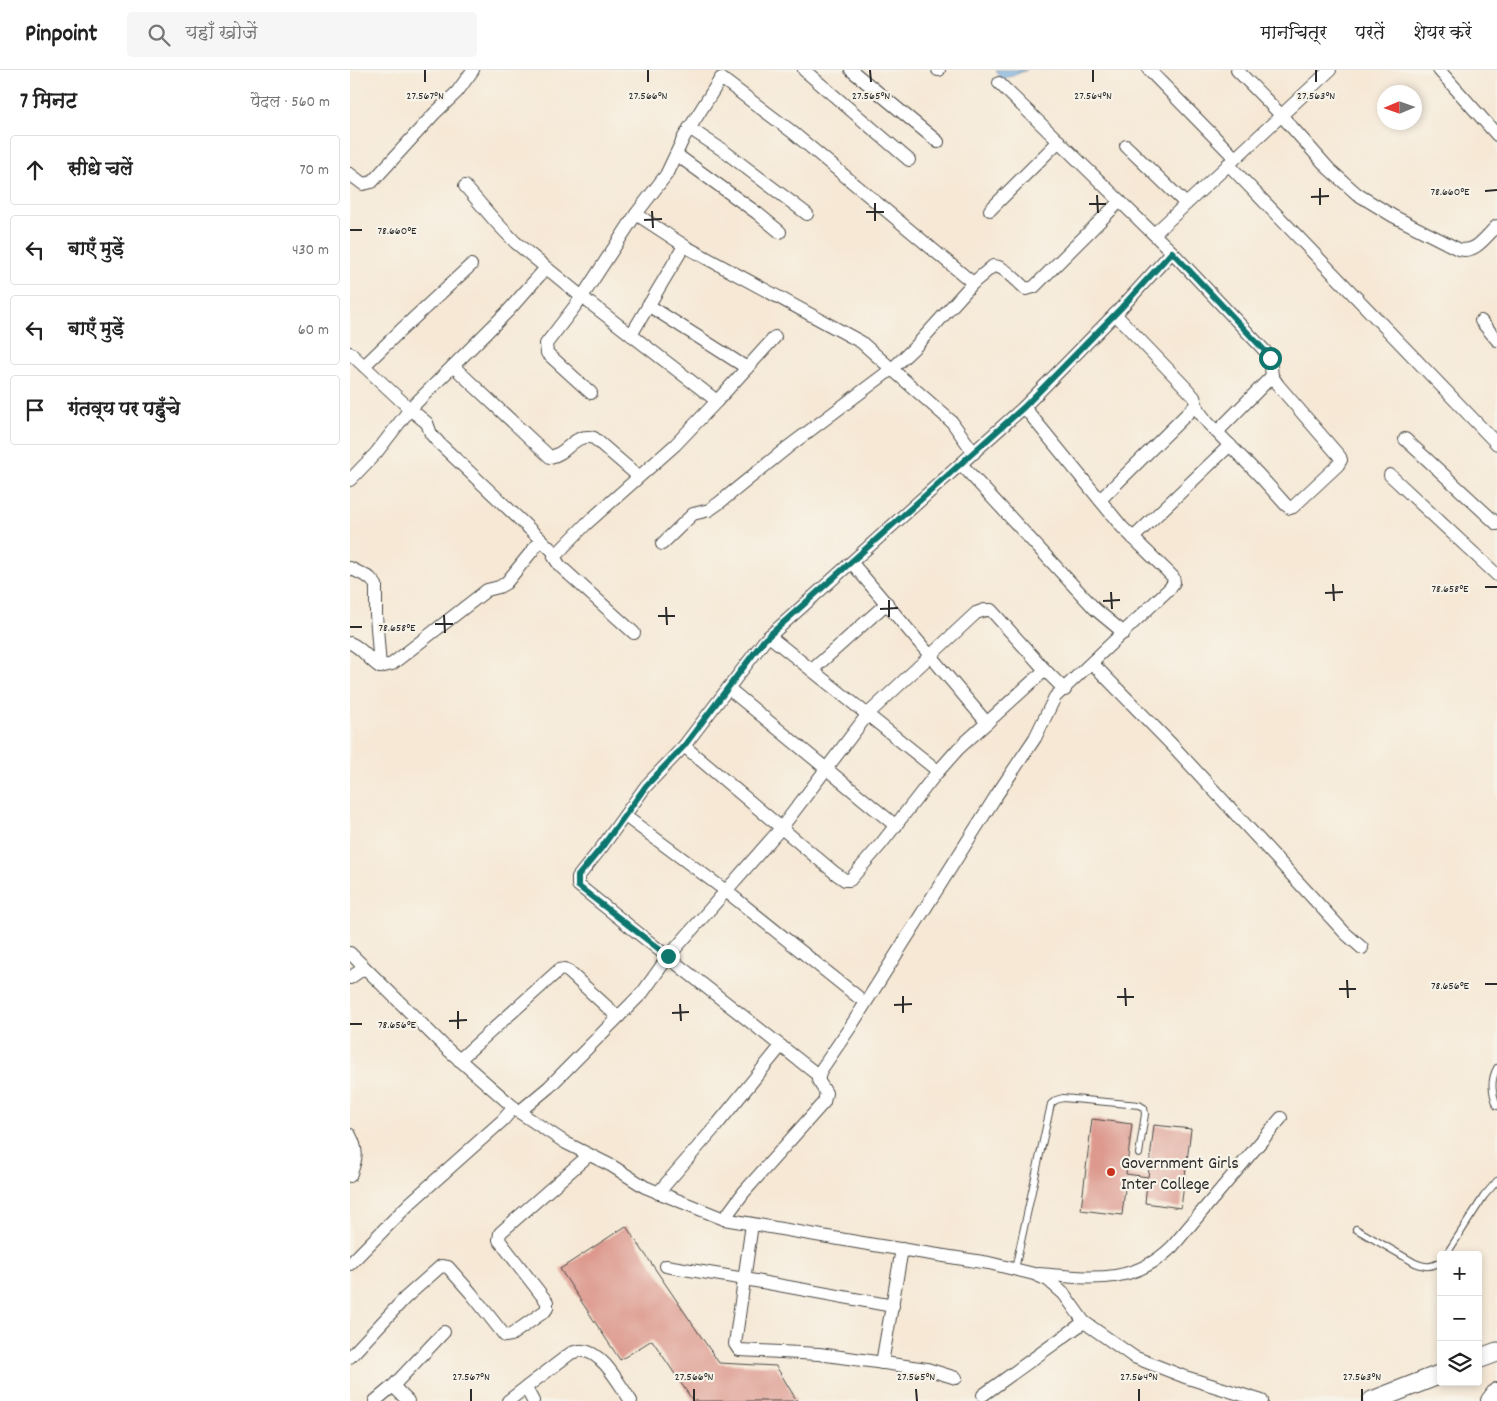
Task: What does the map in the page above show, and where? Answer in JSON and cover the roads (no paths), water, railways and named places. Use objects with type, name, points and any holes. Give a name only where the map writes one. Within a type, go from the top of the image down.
[{"type":"main road","points":[[1491,1401],[1497,1393]]},
{"type":"street","points":[[350,174],[363,184],[372,182],[434,114],[458,92],[473,70]]},
{"type":"street","points":[[804,70],[908,160]]},
{"type":"street","points":[[851,70],[938,142]]},
{"type":"street","points":[[1149,70],[1497,444]]},
{"type":"street","points":[[1236,70],[1281,115],[1329,169],[1357,194],[1393,216],[1465,251],[1472,250],[1497,226]]},
{"type":"street","points":[[1439,70],[1497,134]]},
{"type":"street","points":[[1154,234],[1325,71]]},
{"type":"street","points":[[591,393],[547,353],[545,349],[546,344],[582,297],[636,214],[666,175],[689,128],[723,74],[973,283]]},
{"type":"street","points":[[999,83],[1172,252],[1265,351],[1270,358],[1272,376],[1340,457],[1341,460],[1338,465],[1297,504],[1290,508],[1208,423],[1196,406],[1194,397],[1187,389],[1114,314]]},
{"type":"street","points":[[689,128],[724,151],[807,214]]},
{"type":"street","points":[[990,210],[1059,141]]},
{"type":"street","points":[[1126,146],[1186,204]]},
{"type":"street","points":[[677,155],[780,232]]},
{"type":"street","points":[[465,186],[508,235],[546,268],[717,401]]},
{"type":"street","points":[[662,544],[693,514],[709,510],[720,503],[788,447],[893,368],[916,346],[973,283],[993,266],[1003,268],[1026,289],[1034,287],[1120,201]]},
{"type":"street","points":[[636,214],[684,246],[861,342],[893,368],[952,422],[974,453]]},
{"type":"street","points":[[630,334],[684,246]]},
{"type":"street","points":[[818,1076],[578,886],[578,876],[602,847],[646,786],[684,746],[769,636],[1024,407],[1172,252]]},
{"type":"street","points":[[364,366],[471,265]]},
{"type":"street","points":[[350,480],[376,452],[410,410],[508,311],[546,268]]},
{"type":"street","points":[[648,305],[747,368]]},
{"type":"street","points":[[1481,320],[1497,340]]},
{"type":"street","points":[[634,633],[560,566],[555,560],[556,554],[638,476],[675,444],[775,337]]},
{"type":"street","points":[[350,353],[426,423],[431,434],[439,443],[556,554]]},
{"type":"street","points":[[453,366],[550,457],[556,456],[582,437],[587,436],[594,438],[638,476]]},
{"type":"street","points":[[1217,432],[1272,376]]},
{"type":"street","points":[[1100,500],[1196,406]]},
{"type":"street","points":[[724,1219],[744,1192],[824,1102],[826,1093],[820,1086],[818,1076],[820,1070],[851,1026],[996,796],[1035,738],[1055,697],[1092,664],[1174,582],[1166,570],[1122,527],[1024,407]]},
{"type":"street","points":[[1405,439],[1497,524]]},
{"type":"street","points":[[1133,538],[1230,445]]},
{"type":"street","points":[[961,464],[1095,609],[1124,633]]},
{"type":"street","points":[[1390,475],[1497,575]]},
{"type":"street","points":[[350,643],[355,645],[375,664],[380,666],[392,664],[487,590],[502,586],[542,540]]},
{"type":"street","points":[[852,562],[987,723]]},
{"type":"street","points":[[350,568],[370,578],[376,585],[380,666]]},
{"type":"street","points":[[812,670],[887,603]]},
{"type":"street","points":[[350,1264],[410,1203],[503,1120],[549,1088],[618,1017],[642,992],[668,956],[782,827],[868,714],[976,613],[991,610],[997,615],[1065,690]]},
{"type":"street","points":[[769,636],[938,771]]},
{"type":"street","points":[[1092,664],[1174,746],[1345,933],[1362,948]]},
{"type":"street","points":[[684,746],[845,880],[850,880],[958,749],[1045,670]]},
{"type":"street","points":[[728,688],[896,826]]},
{"type":"street","points":[[625,816],[726,891],[858,997]]},
{"type":"street","points":[[350,953],[459,1060],[517,1110],[566,1143],[612,1166],[645,1187],[724,1219],[964,1258],[1034,1274],[1048,1280],[1064,1294],[1084,1322],[1134,1356],[1185,1377],[1262,1401]]},
{"type":"street","points":[[350,978],[364,968]]},
{"type":"street","points":[[459,1060],[558,970],[564,969],[569,972],[618,1017]]},
{"type":"street","points":[[658,1193],[781,1046]]},
{"type":"street","points":[[1034,1274],[1091,1278],[1110,1277],[1128,1274],[1148,1267],[1172,1247],[1281,1118]]},
{"type":"street","points":[[350,1135],[356,1148],[357,1156],[350,1176]]},
{"type":"street","points":[[350,1357],[405,1298],[441,1266],[448,1267],[505,1336],[511,1336],[545,1311],[547,1302],[499,1240],[498,1236],[589,1155]]},
{"type":"street","points":[[752,1224],[735,1344],[739,1350],[819,1354],[927,1369],[956,1378]]},
{"type":"street","points":[[882,1363],[902,1249]]},
{"type":"street","points":[[666,1266],[893,1306]]},
{"type":"street","points":[[983,1395],[1084,1322]]},
{"type":"street","points":[[375,1401],[393,1386],[444,1332]]},
{"type":"street","points":[[508,1401],[572,1353],[582,1350],[592,1353],[604,1363],[631,1401]]},
{"type":"street","points":[[1482,1358],[1497,1352]]},
{"type":"street","points":[[1372,1401],[1437,1376]]},
{"type":"street","points":[[393,1386],[408,1401]]},
{"type":"street","points":[[526,1388],[532,1401]]},
{"type":"lane","points":[[1497,1068],[1493,1076],[1492,1093],[1497,1106]]},
{"type":"lane","points":[[1014,1269],[1052,1104],[1056,1100],[1063,1098],[1139,1105],[1144,1108],[1145,1114],[1138,1154]]},
{"type":"lane","points":[[1449,1251],[1484,1196],[1497,1181]]},
{"type":"lane","points":[[1356,1229],[1415,1263],[1425,1267],[1437,1264]]},
{"type":"water","points":[[996,70],[1027,70],[1001,80]]},
{"type":"place","name":"Government Girls Inter College","points":[[1111,1172]]}]
